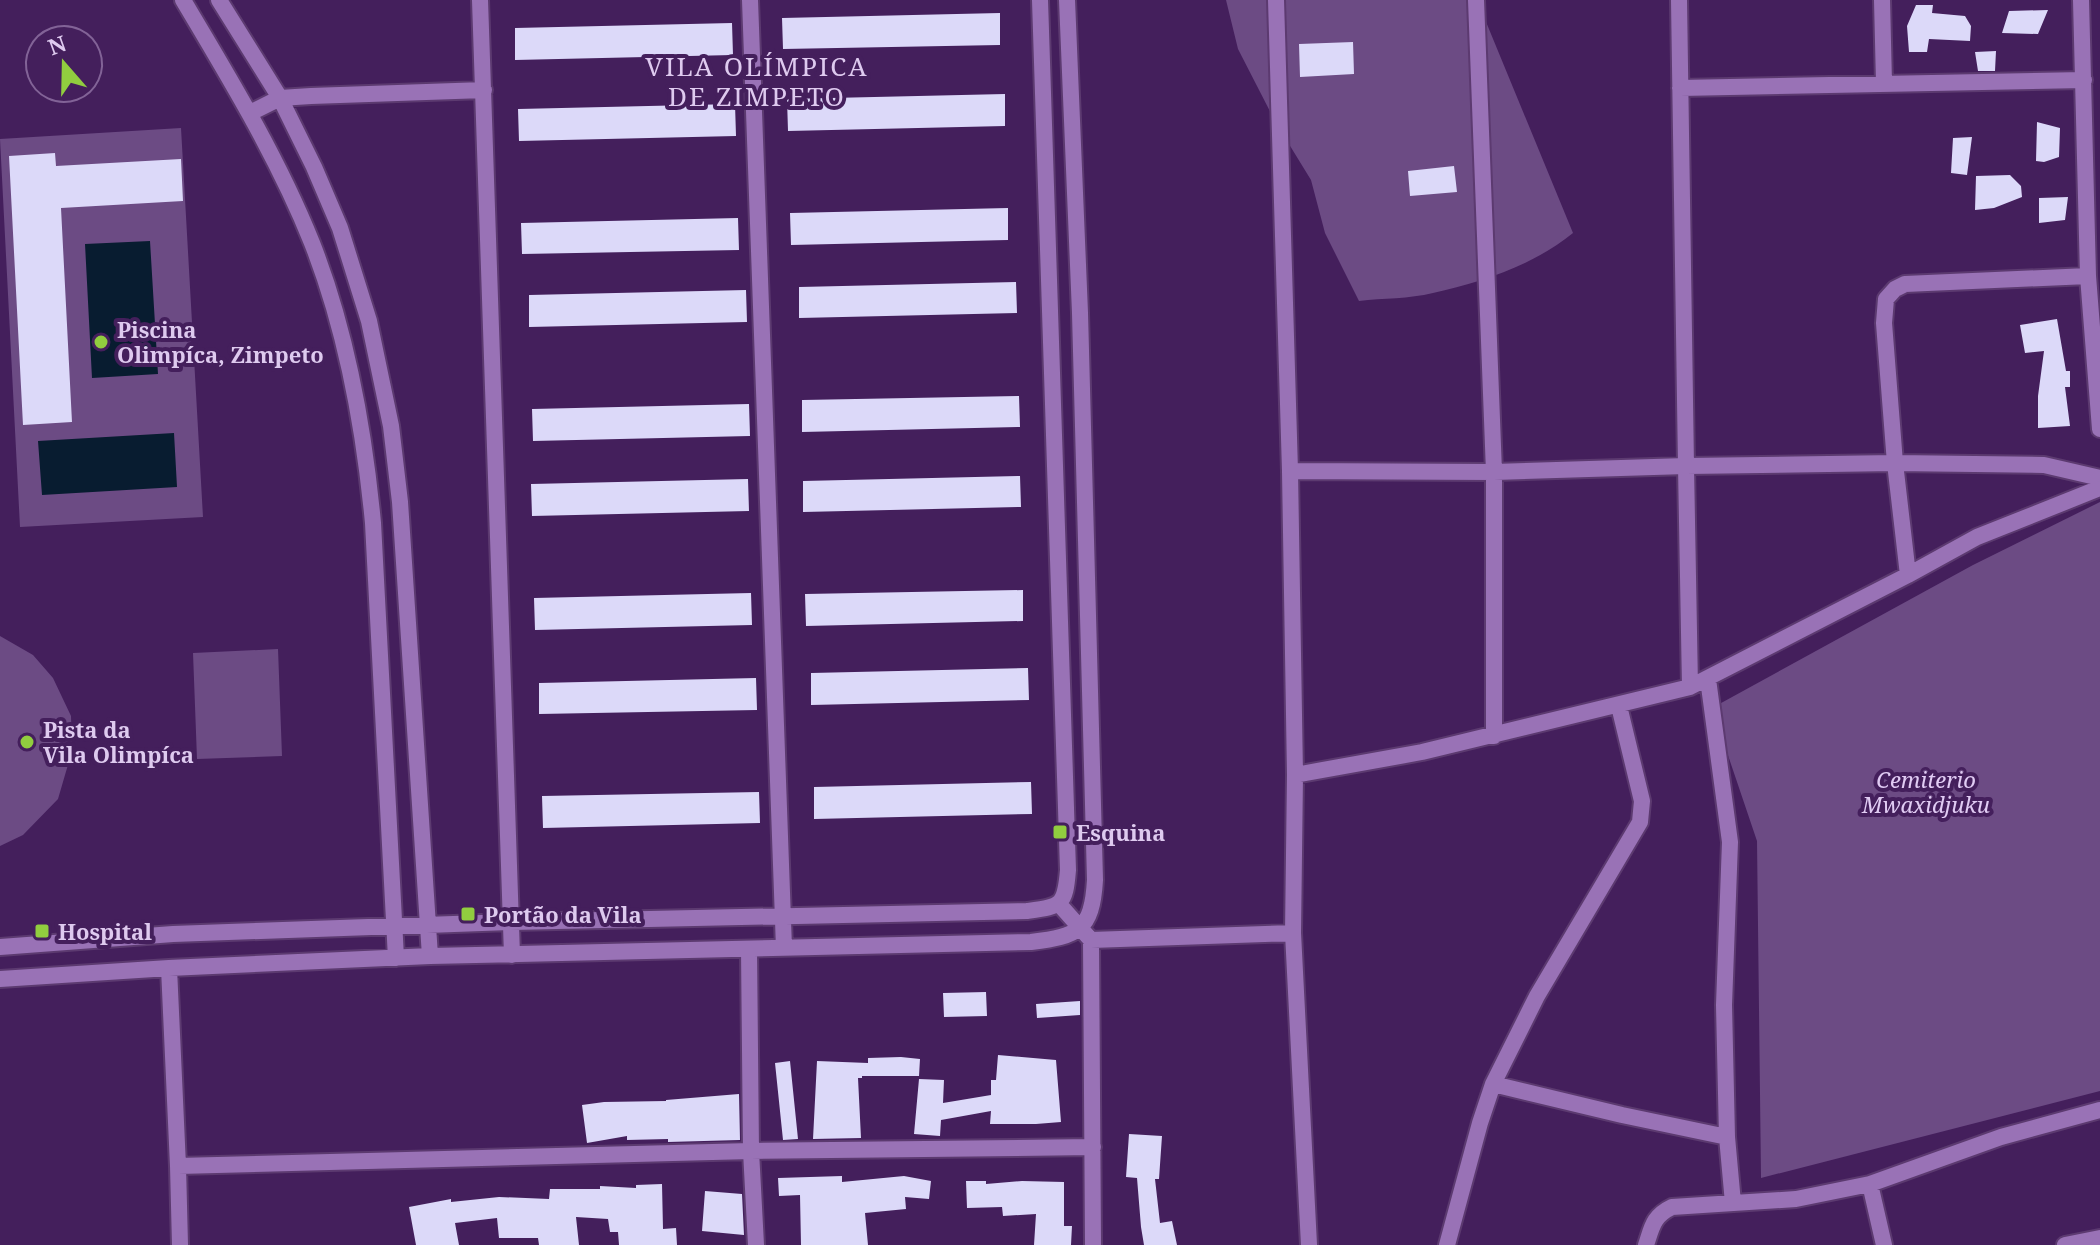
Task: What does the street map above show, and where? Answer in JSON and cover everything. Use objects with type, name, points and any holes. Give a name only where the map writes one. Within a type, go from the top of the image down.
[{"type":"street","points":[[183,0],[250,113],[312,243],[335,312],[353,385],[366,453],[374,539],[396,958]]},
{"type":"street","points":[[219,0],[280,98],[314,167],[340,228],[369,321],[391,426],[400,502],[430,956]]},
{"type":"street","points":[[480,0],[512,955]]},
{"type":"street","points":[[750,0],[784,948]]},
{"type":"street","points":[[0,947],[173,934],[511,922],[1027,911],[1059,904],[1066,893],[1068,870],[1040,0]]},
{"type":"street","points":[[1067,0],[1080,313],[1094,865],[1094,899],[1086,934],[1093,1245]]},
{"type":"street","points":[[1276,0],[1290,471],[1295,775],[1293,933],[1309,1245]]},
{"type":"street","points":[[1476,0],[1494,472],[1494,736]]},
{"type":"street","points":[[1679,0],[1690,687]]},
{"type":"street","points":[[1882,0],[1884,83]]},
{"type":"street","points":[[2081,0],[2088,276],[2100,429]]},
{"type":"street","points":[[1680,88],[2084,80]]},
{"type":"street","points":[[250,113],[280,98],[484,90]]},
{"type":"street","points":[[1908,575],[1895,463],[1884,323],[1886,299],[1905,284],[2088,276]]},
{"type":"street","points":[[1290,471],[1494,472],[1895,463],[2044,465],[2100,478]]},
{"type":"street","points":[[1295,775],[1494,736],[1690,687],[1977,537],[2100,488]]},
{"type":"street","points":[[1708,679],[1730,842],[1724,1005],[1727,1137],[1733,1203]]},
{"type":"street","points":[[1447,1245],[1493,1084],[1537,996],[1640,822],[1642,801],[1619,706]]},
{"type":"street","points":[[1059,904],[1086,934]]},
{"type":"street","points":[[0,979],[430,956],[1031,942],[1086,934],[1293,933]]},
{"type":"street","points":[[749,949],[751,1151],[756,1245]]},
{"type":"street","points":[[169,968],[180,1245]]},
{"type":"street","points":[[1493,1084],[1727,1137]]},
{"type":"street","points":[[1646,1245],[1654,1220],[1672,1207],[1796,1199],[1870,1184],[2001,1137],[2100,1110]]},
{"type":"street","points":[[178,1166],[751,1151],[1093,1147]]},
{"type":"street","points":[[1870,1184],[1884,1245]]},
{"type":"street","points":[[2065,1245],[2100,1238]]},
{"type":"green space","points":[[1226,0],[1477,0],[1573,233],[1542,254],[1489,278],[1424,295],[1359,301],[1325,233],[1311,180],[1276,123],[1238,49]]},
{"type":"green space","name":"Piscina Olimpíca, Zimpeto","points":[[181,128],[203,517],[20,527],[0,139]]},
{"type":"green space","name":"Cemiterio Mwaxidjuku","points":[[2100,502],[2100,1091],[1761,1178],[1757,841],[1712,708],[1973,565]]},
{"type":"green space","name":"Pista da Vila Olimpíca","points":[[0,636],[33,655],[53,678],[71,716],[72,751],[58,799],[23,835],[0,846]]},
{"type":"green space","points":[[278,649],[282,756],[197,759],[193,653]]},
{"type":"water","points":[[150,241],[158,374],[92,378],[85,244]]},
{"type":"water","points":[[174,433],[177,487],[42,495],[38,441]]},
{"type":"building","points":[[1916,5],[1933,5],[1932,13],[1965,16],[1971,26],[1970,41],[1929,39],[1927,52],[1909,52],[1907,26]]},
{"type":"building","points":[[2048,10],[2038,34],[2002,33],[2009,11]]},
{"type":"building","points":[[1000,13],[1000,45],[783,49],[782,18]]},
{"type":"building","points":[[732,23],[733,55],[515,60],[515,28]]},
{"type":"building","points":[[1353,42],[1354,74],[1300,77],[1299,44]]},
{"type":"building","points":[[1996,51],[1995,71],[1978,71],[1975,52]]},
{"type":"building","points":[[1005,94],[1005,126],[788,131],[787,99]]},
{"type":"building","points":[[735,104],[736,136],[519,141],[518,109]]},
{"type":"building","points":[[2037,122],[2060,128],[2059,157],[2036,161]]},
{"type":"building","points":[[1972,137],[1967,175],[1951,173],[1953,138]]},
{"type":"building","points":[[55,153],[56,166],[181,159],[183,201],[61,208],[72,422],[23,425],[9,156]]},
{"type":"building","points":[[1454,166],[1457,192],[1410,196],[1408,171]]},
{"type":"building","points":[[2010,175],[2021,186],[2022,197],[1994,208],[1975,210],[1976,176]]},
{"type":"building","points":[[2068,197],[2065,220],[2039,223],[2039,198]]},
{"type":"building","points":[[1008,208],[1008,240],[791,245],[790,213]]},
{"type":"building","points":[[738,218],[739,250],[522,254],[521,223]]},
{"type":"building","points":[[1016,282],[1017,313],[799,318],[799,287]]},
{"type":"building","points":[[746,290],[747,322],[529,327],[529,295]]},
{"type":"building","points":[[2057,319],[2066,371],[2070,371],[2070,387],[2065,387],[2070,426],[2038,428],[2038,396],[2044,351],[2025,353],[2020,325]]},
{"type":"building","points":[[1019,396],[1020,427],[802,432],[802,400]]},
{"type":"building","points":[[749,404],[750,436],[533,441],[532,409]]},
{"type":"building","points":[[1020,476],[1021,507],[803,512],[803,481]]},
{"type":"building","points":[[748,479],[749,511],[532,516],[531,484]]},
{"type":"building","points":[[1023,590],[1023,621],[806,626],[805,594]]},
{"type":"building","points":[[751,593],[752,625],[535,630],[534,598]]},
{"type":"building","points":[[1028,668],[1029,700],[811,705],[811,673]]},
{"type":"building","points":[[756,678],[757,710],[539,714],[539,683]]},
{"type":"building","points":[[1031,782],[1032,814],[814,819],[814,787]]},
{"type":"building","points":[[759,792],[760,823],[543,828],[542,796]]},
{"type":"building","points":[[986,992],[987,1016],[944,1017],[943,993]]},
{"type":"building","points":[[1080,1001],[1080,1015],[1037,1018],[1036,1004]]},
{"type":"building","points":[[998,1055],[1056,1060],[1061,1122],[990,1124],[991,1111],[941,1120],[940,1136],[914,1134],[919,1079],[944,1080],[943,1103],[991,1095],[991,1080],[996,1080]]},
{"type":"building","points":[[868,1058],[920,1059],[919,1076],[858,1078],[861,1138],[813,1139],[817,1061],[868,1063]]},
{"type":"building","points":[[790,1061],[798,1139],[783,1140],[775,1063]]},
{"type":"building","points":[[739,1094],[740,1140],[668,1142],[668,1139],[627,1140],[627,1136],[587,1143],[582,1105]]},
{"type":"building","points":[[1129,1134],[1162,1136],[1159,1179],[1155,1179],[1160,1223],[1172,1221],[1177,1245],[1144,1245],[1137,1178],[1126,1177]]},
{"type":"building","points":[[842,1176],[842,1182],[904,1176],[931,1181],[929,1199],[905,1197],[906,1209],[865,1213],[868,1245],[801,1245],[800,1195],[779,1196],[778,1178]]},
{"type":"building","points":[[966,1181],[986,1181],[986,1184],[1064,1182],[1064,1226],[1072,1226],[1071,1245],[1034,1245],[1036,1214],[1003,1216],[1002,1207],[967,1208]]},
{"type":"building","points":[[662,1184],[663,1229],[676,1228],[677,1245],[619,1245],[618,1232],[610,1232],[608,1219],[576,1217],[579,1245],[539,1245],[538,1238],[499,1238],[497,1218],[455,1223],[459,1245],[416,1245],[409,1207],[451,1199],[451,1202],[499,1197],[549,1199],[550,1189],[600,1189],[600,1186],[636,1188],[636,1185]]},
{"type":"building","points":[[705,1191],[742,1194],[744,1235],[702,1231]]},
{"type":"place","name":"Piscina Olimpíca, Zimpeto","points":[[101,342]]},
{"type":"place","name":"Pista da Vila Olimpíca","points":[[27,742]]},
{"type":"place","name":"Esquina","points":[[1060,832]]},
{"type":"place","name":"Portão da Vila","points":[[468,914]]},
{"type":"place","name":"Hospital","points":[[42,931]]},
{"type":"district","name":"VILA OLÍMPICA DE ZIMPETO","points":[[757,81]]}]
